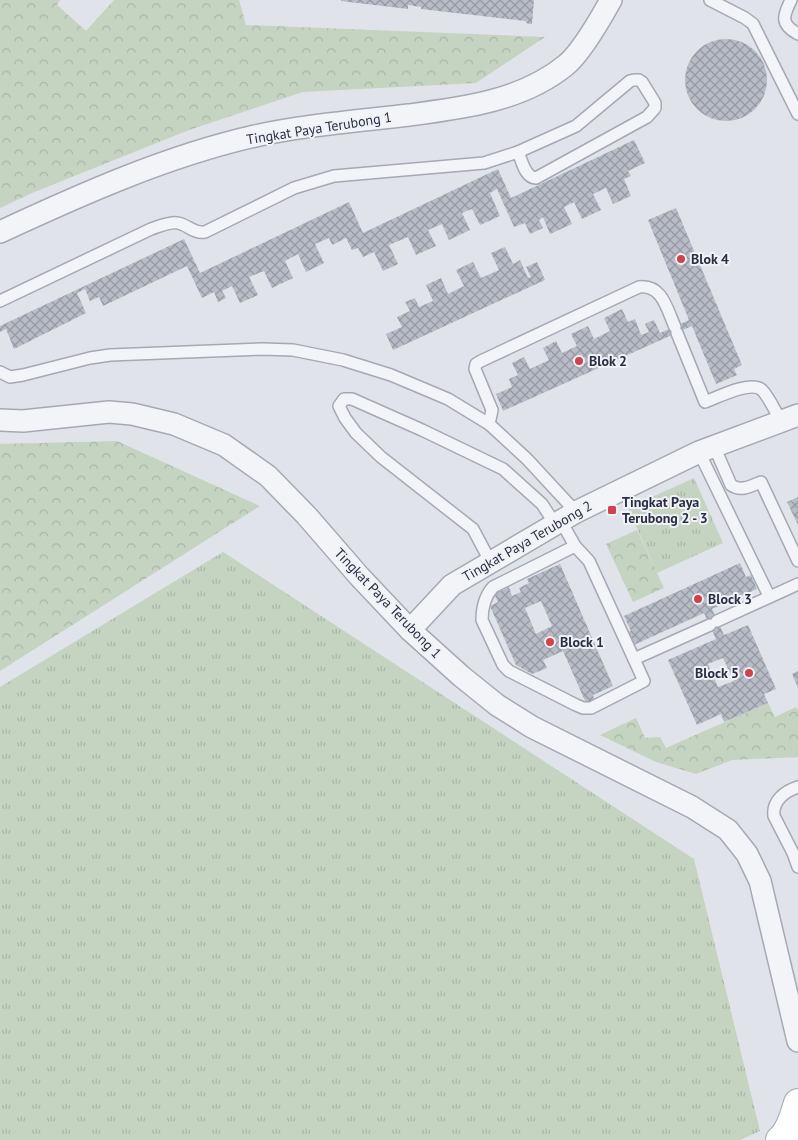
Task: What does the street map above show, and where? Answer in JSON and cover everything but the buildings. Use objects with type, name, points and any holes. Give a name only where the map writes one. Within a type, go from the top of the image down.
[{"type":"main road","points":[[780,1140],[793,1119],[798,1103]]},
{"type":"street","name":"Tingkat Paya Terubong 1","points":[[0,232],[134,174],[181,157],[255,136],[468,107],[514,93],[547,78],[567,64],[599,21],[611,0]]},
{"type":"street","name":"Tingkat Paya Terubong 1","points":[[0,420],[23,421],[109,412],[132,414],[174,424],[224,446],[268,476],[410,630],[460,676],[498,705],[532,726],[692,807],[728,830],[747,854],[760,881],[794,1003],[798,1041]]},
{"type":"street","name":"Tingkat Paya Terubong 2","points":[[410,630],[452,585],[564,519],[706,449],[789,418]]},
{"type":"lane","points":[[710,0],[753,24],[798,114]]},
{"type":"lane","points":[[791,0],[784,16],[785,21],[790,30],[798,34]]},
{"type":"lane","points":[[0,301],[150,229],[173,222],[179,223],[195,232],[205,232],[294,188],[334,176],[484,163],[518,152],[576,126],[630,81],[639,80],[642,82],[655,102],[655,108],[647,117],[536,178],[528,175],[518,152]]},
{"type":"lane","points":[[489,424],[492,410],[475,369],[476,364],[639,287],[648,286],[660,295],[705,402],[745,387],[754,386],[762,390],[789,418]]},
{"type":"lane","points":[[0,372],[10,377],[23,375],[90,358],[110,355],[262,349],[293,350],[336,358],[391,375],[448,399],[489,424],[527,459],[564,519],[575,546],[588,561],[634,659],[644,682],[591,708],[583,708],[576,705],[509,671],[503,665],[482,620],[482,612],[488,592],[492,587],[575,546]]},
{"type":"lane","points":[[490,561],[473,528],[381,456],[356,433],[339,406],[344,399],[352,399],[503,469],[542,504],[564,519]]},
{"type":"lane","points":[[706,449],[736,488],[743,489],[761,482],[798,561]]},
{"type":"lane","points":[[706,449],[769,596]]},
{"type":"lane","points":[[634,659],[798,584]]},
{"type":"lane","points":[[798,787],[780,796],[774,811],[774,816],[793,852],[798,867]]},
{"type":"green space","points":[[0,0],[60,0],[57,5],[86,31],[114,0],[239,0],[246,25],[545,37],[476,83],[303,92],[189,130],[32,193],[0,208]]},
{"type":"green space","points":[[117,441],[260,506],[0,671],[0,444]]},
{"type":"green space","points":[[694,478],[723,543],[657,573],[628,508]]},
{"type":"green space","points":[[637,530],[664,588],[633,602],[606,544]]},
{"type":"green space","points":[[223,552],[694,859],[760,1131],[740,1140],[0,1140],[0,687]]},
{"type":"green space","points":[[768,703],[775,717],[796,707],[798,710],[798,757],[732,760],[696,774],[656,762],[600,735],[636,718],[645,738],[660,737],[666,748]]},
{"type":"place","name":"Blok 4","points":[[681,259]]},
{"type":"place","name":"Blok 2","points":[[579,361]]},
{"type":"place","name":"Tingkat Paya Terubong 2 - 3","points":[[612,510]]},
{"type":"place","name":"Block 3","points":[[698,599]]},
{"type":"place","name":"Block 1","points":[[550,642]]},
{"type":"place","name":"Block 5","points":[[749,673]]}]
